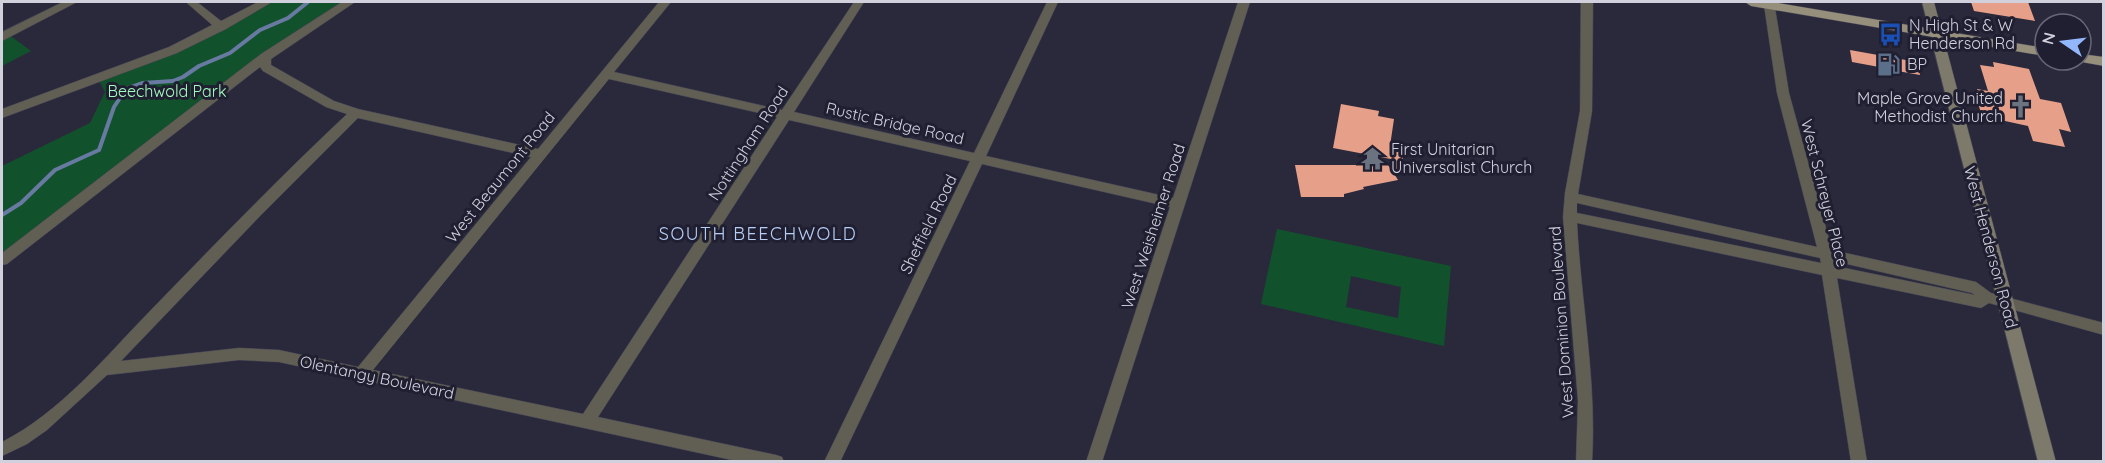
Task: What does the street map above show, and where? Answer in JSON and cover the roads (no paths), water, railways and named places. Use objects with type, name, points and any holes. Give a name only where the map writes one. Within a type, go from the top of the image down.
[{"type":"main road","points":[[1750,2],[2033,50]]},
{"type":"main road","name":"West Henderson Road","points":[[1928,2],[2047,462]]},
{"type":"street","points":[[4,34],[71,2]]},
{"type":"street","points":[[191,2],[211,20],[222,26]]},
{"type":"street","points":[[2,114],[173,50],[266,2]]},
{"type":"street","points":[[2,260],[265,57],[349,2]]},
{"type":"street","name":"West Beaumont Road","points":[[361,374],[664,2]]},
{"type":"street","name":"Nottingham Road","points":[[586,422],[859,2]]},
{"type":"street","name":"Sheffield Road","points":[[832,462],[1053,2]]},
{"type":"street","name":"West Weisheimer Road","points":[[1094,462],[1244,2]]},
{"type":"street","name":"West Dominion Boulevard","points":[[1584,462],[1585,396],[1572,270],[1570,217],[1571,197],[1586,111],[1587,2]]},
{"type":"street","name":"West Schreyer Place","points":[[1770,5],[1783,93],[1826,254],[1859,462]]},
{"type":"street","points":[[265,57],[264,63],[267,68],[330,104],[356,113],[540,154]]},
{"type":"street","name":"Rustic Bridge Road","points":[[605,74],[1178,204]]},
{"type":"street","points":[[2,449],[32,432],[103,369],[292,172],[356,113]]},
{"type":"street","points":[[1571,197],[1976,288],[1987,297],[2006,303],[2103,328]]},
{"type":"street","points":[[1570,217],[1981,303],[1987,297]]},
{"type":"street","name":"Olentangy Boulevard","points":[[103,369],[256,353],[776,462]]},
{"type":"waterway","points":[[2,215],[21,203],[55,170],[99,150],[114,107],[126,89],[143,83],[173,81],[183,77],[199,66],[230,53],[260,30],[288,18],[308,2]]},
{"type":"place","name":"N High St & W Henderson Rd","points":[[1891,34]]},
{"type":"place","name":"BP","points":[[1889,64]]},
{"type":"place","name":"Maple Grove United Methodist Church","points":[[2021,107]]},
{"type":"place","name":"First Unitarian Universalist Church","points":[[1373,158]]},
{"type":"district","name":"SOUTH BEECHWOLD","points":[[758,233]]},
{"type":"park label","name":"Beechwold Park","points":[[167,91]]}]
